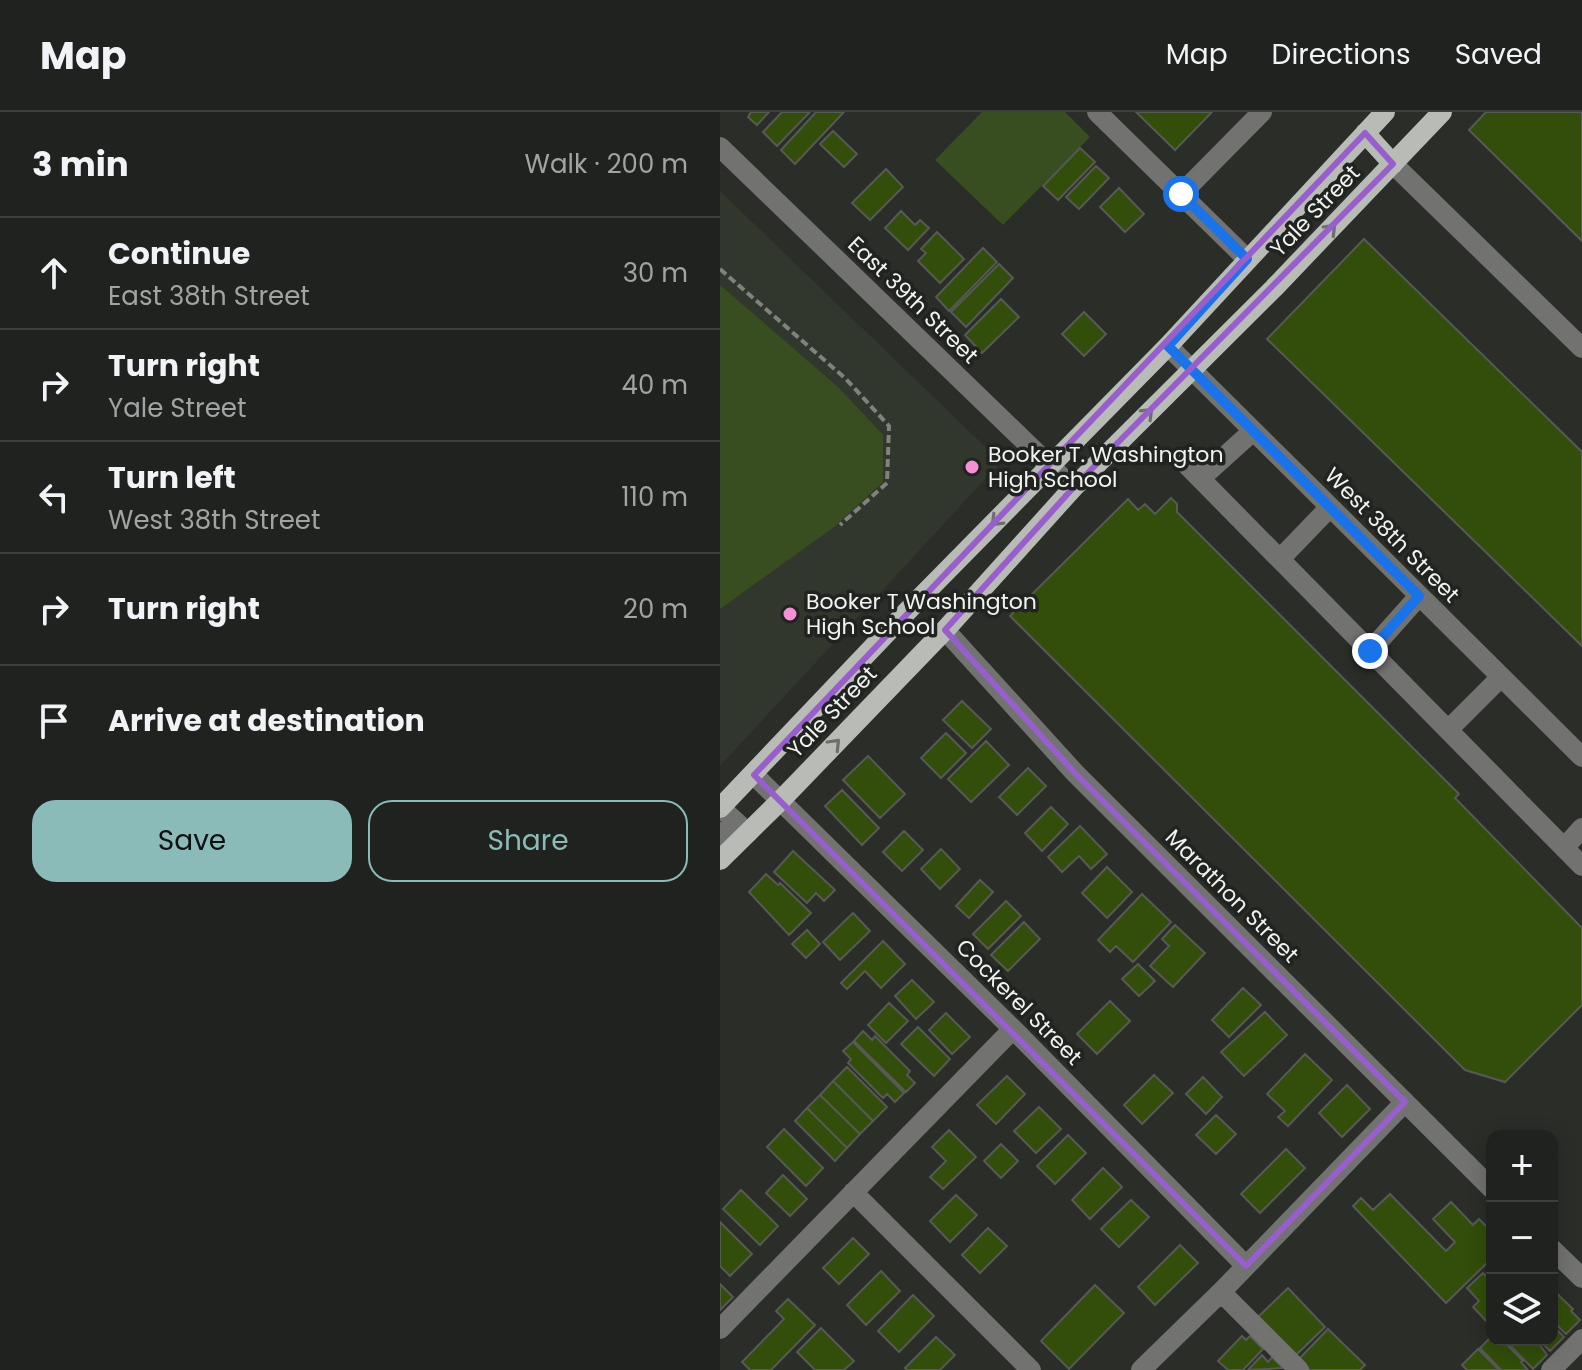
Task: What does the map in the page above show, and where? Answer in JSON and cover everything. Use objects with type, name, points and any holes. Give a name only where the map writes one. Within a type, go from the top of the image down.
[{"type":"main road","name":"Yale Street","points":[[720,807],[1168,346],[1385,112]]},
{"type":"main road","name":"Yale Street","points":[[731,842],[781,800],[945,630],[1073,488],[1442,112]]},
{"type":"main road","points":[[1365,133],[1393,164]]},
{"type":"street","points":[[1097,112],[1247,259]]},
{"type":"street","points":[[1181,194],[1262,112]]},
{"type":"street","name":"East 39th Street","points":[[720,147],[1073,488]]},
{"type":"street","points":[[1393,164],[1582,348]]},
{"type":"street","name":"West 38th Street","points":[[1168,346],[1582,757]]},
{"type":"street","points":[[1201,478],[1253,431]]},
{"type":"street","points":[[1179,457],[1582,866]]},
{"type":"street","points":[[1280,559],[1330,507]]},
{"type":"street","points":[[1370,651],[1419,596]]},
{"type":"street","name":"Marathon Street","points":[[945,630],[1075,773],[1486,1183]]},
{"type":"street","points":[[1448,730],[1501,677]]},
{"type":"street","name":"Cockerel Street","points":[[754,775],[1013,1029],[1246,1266]]},
{"type":"street","points":[[720,807],[731,842]]},
{"type":"street","points":[[1564,848],[1582,828]]},
{"type":"street","points":[[720,1329],[1013,1029]]},
{"type":"street","points":[[1141,1370],[1405,1102]]},
{"type":"street","points":[[853,1192],[1031,1370]]},
{"type":"street","points":[[1558,1255],[1582,1278]]},
{"type":"street","points":[[1221,1292],[1299,1370]]},
{"type":"street","points":[[1551,1370],[1582,1339]]},
{"type":"path","points":[[720,269],[846,379],[889,426],[887,483],[840,525]]},
{"type":"highlighted area","points":[[1365,133],[1393,164],[1073,488],[945,630],[1075,773],[1405,1102],[1246,1266],[754,775]]},
{"type":"shaded area","name":"Booker T Washington High School","points":[[720,191],[1001,462],[720,766]]},
{"type":"green space","points":[[982,112],[1065,112],[1090,137],[1003,225],[935,160]]},
{"type":"green space","points":[[720,285],[839,388],[883,435],[883,482],[834,527],[720,609]]},
{"type":"building","points":[[751,112],[769,112],[757,125],[748,117]]},
{"type":"building","points":[[782,112],[810,112],[777,146],[763,132]]},
{"type":"building","points":[[816,112],[844,112],[795,164],[781,150]]},
{"type":"building","points":[[1136,112],[1212,112],[1175,150]]},
{"type":"building","points":[[1486,112],[1582,112],[1582,241],[1469,130]]},
{"type":"building","points":[[833,131],[857,154],[844,167],[820,144]]},
{"type":"building","points":[[1080,148],[1095,162],[1058,200],[1043,186]]},
{"type":"building","points":[[1096,166],[1109,178],[1079,209],[1066,197]]},
{"type":"building","points":[[886,169],[903,187],[870,220],[852,203]]},
{"type":"building","points":[[1119,188],[1144,214],[1125,232],[1100,207]]},
{"type":"building","points":[[901,211],[915,225],[920,220],[929,228],[908,250],[885,228]]},
{"type":"building","points":[[937,232],[964,259],[940,283],[918,261],[926,253],[921,249]]},
{"type":"building","points":[[1364,239],[1582,452],[1582,646],[1267,339]]},
{"type":"building","points":[[983,248],[997,262],[949,311],[936,297]]},
{"type":"building","points":[[999,264],[1013,278],[966,327],[951,312]]},
{"type":"building","points":[[1001,299],[1019,317],[982,353],[965,335]]},
{"type":"building","points":[[1084,312],[1106,334],[1084,356],[1062,334]]},
{"type":"building","points":[[1171,498],[1177,504],[1177,512],[1459,794],[1455,798],[1582,928],[1582,1005],[1505,1082],[1465,1070],[1010,616],[1128,499],[1138,510],[1145,504],[1155,514]]},
{"type":"building","points":[[962,701],[991,729],[972,748],[943,720]]},
{"type":"building","points":[[946,733],[966,753],[941,778],[921,758]]},
{"type":"building","points":[[986,741],[1009,765],[971,802],[948,779]]},
{"type":"building","points":[[868,756],[905,794],[880,818],[843,780]]},
{"type":"building","points":[[1028,768],[1046,786],[1017,815],[999,797]]},
{"type":"building","points":[[842,790],[879,828],[862,845],[825,806]]},
{"type":"building","points":[[1051,807],[1068,824],[1042,851],[1025,833]]},
{"type":"building","points":[[1080,826],[1107,854],[1091,869],[1079,856],[1062,872],[1048,857]]},
{"type":"building","points":[[904,831],[923,850],[902,871],[883,852]]},
{"type":"building","points":[[941,849],[960,869],[940,889],[921,869]]},
{"type":"building","points":[[793,851],[835,890],[824,901],[816,893],[807,903],[774,872]]},
{"type":"building","points":[[1107,867],[1132,892],[1107,918],[1082,893]]},
{"type":"building","points":[[766,874],[811,913],[789,935],[749,892]]},
{"type":"building","points":[[980,880],[993,892],[969,918],[956,906]]},
{"type":"building","points":[[1142,894],[1171,922],[1133,962],[1116,946],[1110,952],[1098,940]]},
{"type":"building","points":[[1006,901],[1021,916],[988,949],[973,934]]},
{"type":"building","points":[[853,913],[870,931],[840,960],[823,942]]},
{"type":"building","points":[[1024,922],[1040,939],[1008,971],[991,955]]},
{"type":"building","points":[[1175,925],[1205,953],[1173,987],[1150,966],[1169,946],[1162,939]]},
{"type":"building","points":[[807,930],[820,944],[806,958],[792,944]]},
{"type":"building","points":[[883,941],[905,964],[881,988],[865,971],[847,989],[841,983]]},
{"type":"building","points":[[1138,964],[1155,981],[1139,996],[1122,979]]},
{"type":"building","points":[[912,980],[934,1002],[916,1019],[895,996]]},
{"type":"building","points":[[1243,988],[1261,1005],[1229,1037],[1212,1020]]},
{"type":"building","points":[[1110,1001],[1130,1021],[1097,1054],[1077,1034]]},
{"type":"building","points":[[889,1003],[908,1021],[886,1043],[868,1025]]},
{"type":"building","points":[[1265,1012],[1287,1035],[1244,1076],[1221,1052]]},
{"type":"building","points":[[946,1013],[970,1037],[952,1054],[929,1030]]},
{"type":"building","points":[[918,1027],[950,1059],[934,1076],[901,1044]]},
{"type":"building","points":[[863,1031],[872,1040],[875,1036],[910,1071],[907,1075],[915,1083],[906,1092],[854,1041]]},
{"type":"building","points":[[853,1042],[904,1093],[895,1102],[887,1094],[883,1098],[848,1063],[851,1059],[843,1051]]},
{"type":"building","points":[[1305,1054],[1332,1080],[1288,1126],[1278,1117],[1285,1111],[1267,1094]]},
{"type":"building","points":[[847,1067],[887,1107],[873,1121],[833,1081]]},
{"type":"building","points":[[1154,1075],[1173,1093],[1142,1124],[1124,1105]]},
{"type":"building","points":[[1007,1076],[1025,1094],[996,1124],[977,1105]]},
{"type":"building","points":[[1203,1077],[1222,1097],[1206,1114],[1186,1094]]},
{"type":"building","points":[[833,1081],[873,1121],[860,1134],[820,1095]]},
{"type":"building","points":[[1347,1085],[1370,1109],[1342,1137],[1319,1113]]},
{"type":"building","points":[[820,1095],[860,1134],[847,1148],[807,1108]]},
{"type":"building","points":[[1039,1107],[1061,1129],[1036,1153],[1014,1131]]},
{"type":"building","points":[[807,1108],[847,1148],[835,1161],[795,1121]]},
{"type":"building","points":[[1216,1115],[1236,1134],[1216,1154],[1196,1135]]},
{"type":"building","points":[[784,1129],[823,1168],[806,1186],[767,1147]]},
{"type":"building","points":[[949,1130],[976,1157],[943,1189],[930,1177],[946,1161],[932,1147]]},
{"type":"building","points":[[1068,1135],[1086,1153],[1055,1184],[1037,1166]]},
{"type":"building","points":[[1001,1144],[1018,1161],[1001,1178],[984,1161]]},
{"type":"building","points":[[1286,1149],[1305,1168],[1260,1213],[1241,1194]]},
{"type":"building","points":[[1103,1168],[1122,1187],[1090,1219],[1072,1200]]},
{"type":"building","points":[[783,1175],[807,1199],[790,1216],[766,1193]]},
{"type":"building","points":[[741,1190],[778,1226],[760,1245],[723,1209]]},
{"type":"building","points":[[1390,1194],[1446,1251],[1455,1242],[1433,1219],[1451,1202],[1473,1225],[1479,1219],[1486,1226],[1486,1264],[1446,1303],[1353,1206],[1361,1198],[1373,1210]]},
{"type":"building","points":[[956,1195],[977,1215],[950,1242],[930,1221]]},
{"type":"building","points":[[1131,1200],[1149,1217],[1119,1247],[1101,1229]]},
{"type":"building","points":[[720,1222],[752,1254],[730,1276],[720,1266]]},
{"type":"building","points":[[988,1228],[1007,1246],[980,1273],[962,1255]]},
{"type":"building","points":[[853,1238],[869,1254],[839,1284],[823,1268]]},
{"type":"building","points":[[1180,1245],[1198,1263],[1155,1305],[1138,1287]]},
{"type":"building","points":[[881,1271],[900,1291],[866,1325],[847,1305]]},
{"type":"building","points":[[1483,1273],[1486,1276],[1486,1321],[1473,1307],[1479,1301],[1467,1288]]},
{"type":"building","points":[[720,1284],[733,1297],[720,1310]]},
{"type":"building","points":[[1095,1285],[1124,1313],[1069,1369],[1041,1341]]},
{"type":"building","points":[[1288,1288],[1325,1327],[1296,1355],[1258,1317]]},
{"type":"building","points":[[913,1295],[934,1316],[899,1352],[878,1331]]},
{"type":"building","points":[[1558,1295],[1580,1320],[1566,1334],[1558,1326]]},
{"type":"building","points":[[788,1299],[815,1325],[771,1370],[750,1370],[742,1362],[784,1319],[776,1311]]},
{"type":"building","points":[[821,1328],[854,1361],[844,1370],[815,1370],[797,1352]]},
{"type":"building","points":[[1328,1329],[1365,1365],[1360,1370],[1310,1370],[1299,1359]]},
{"type":"building","points":[[1242,1336],[1246,1340],[1250,1336],[1263,1349],[1243,1370],[1228,1370],[1218,1361]]},
{"type":"building","points":[[936,1337],[955,1355],[940,1370],[907,1370],[905,1368]]},
{"type":"building","points":[[1486,1342],[1486,1346],[1508,1346],[1528,1370],[1501,1370],[1480,1348]]},
{"type":"building","points":[[1511,1346],[1540,1346],[1547,1355],[1533,1369]]},
{"type":"building","points":[[1478,1349],[1499,1370],[1467,1370],[1462,1365]]},
{"type":"building","points":[[1262,1355],[1268,1362],[1272,1357],[1283,1368],[1248,1370]]},
{"type":"place","name":"Booker T. Washington High School","points":[[972,467]]},
{"type":"place","name":"Booker T Washington High School","points":[[790,614]]},
{"type":"route","points":[[1181,194],[1247,259],[1168,346],[1419,596],[1370,651]]}]
